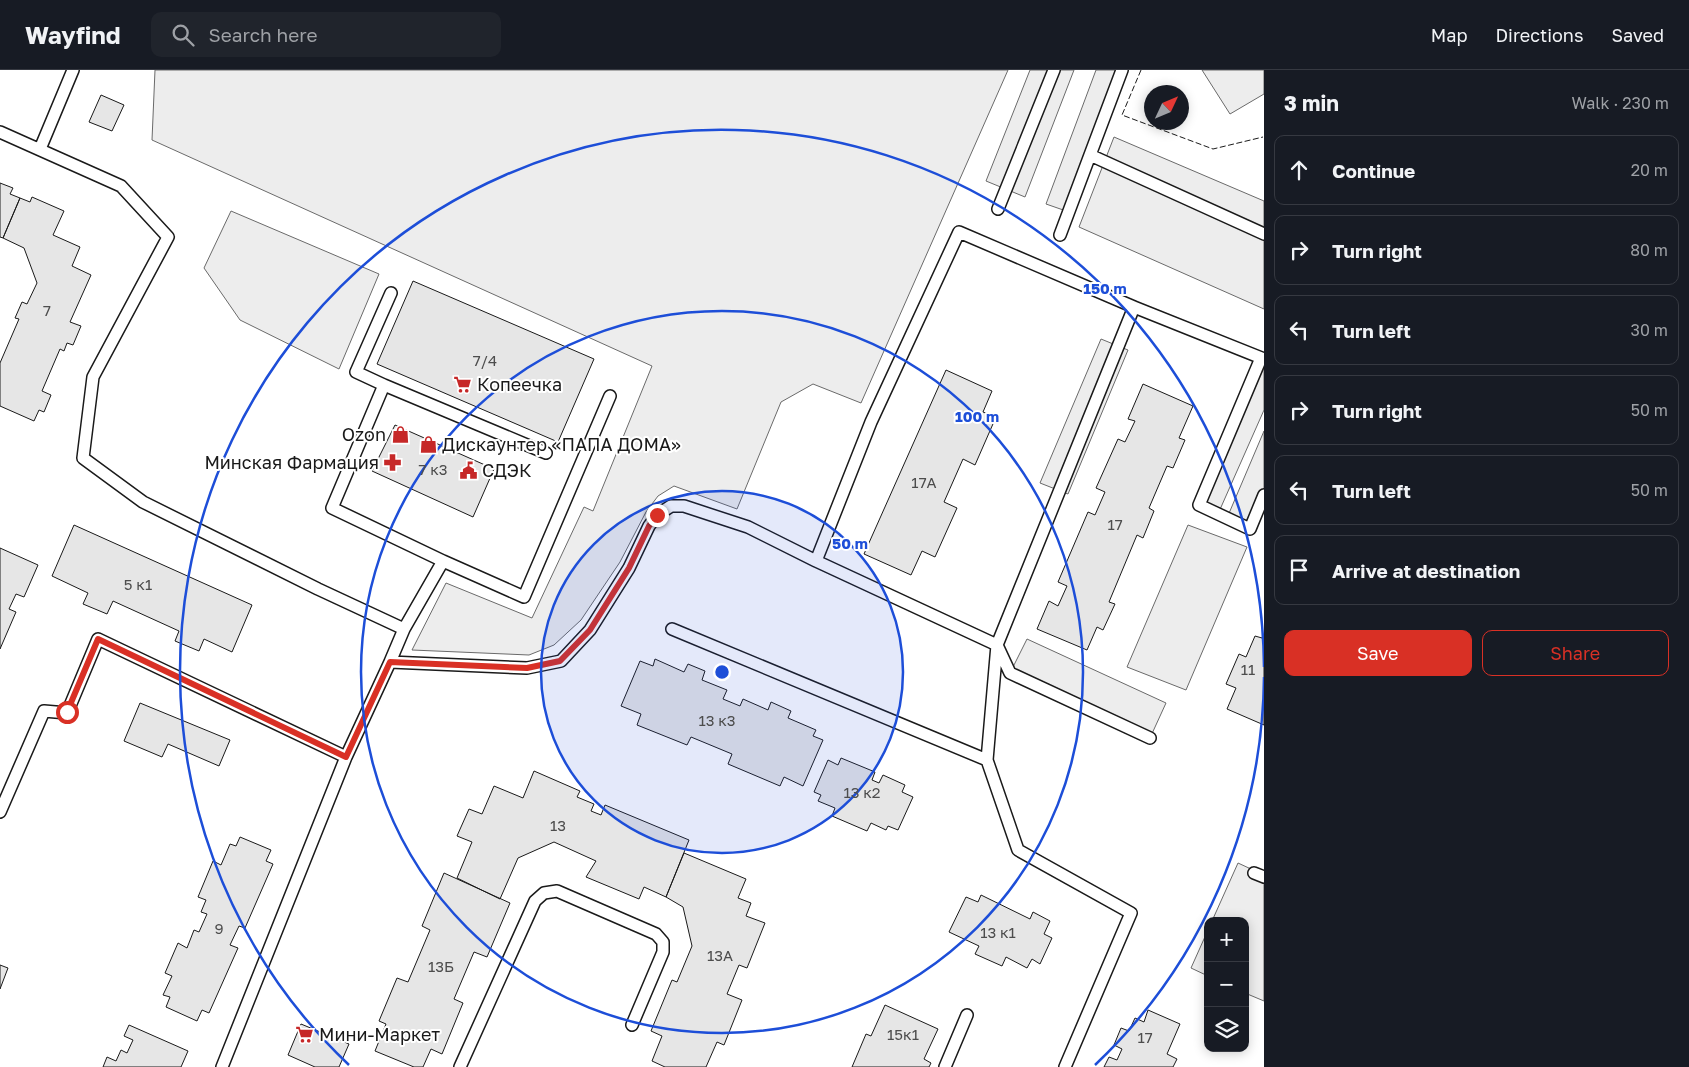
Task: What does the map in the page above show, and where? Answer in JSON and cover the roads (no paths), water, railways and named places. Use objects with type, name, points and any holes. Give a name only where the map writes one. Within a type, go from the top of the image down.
[{"type":"lane","points":[[40,149],[73,70]]},
{"type":"lane","points":[[998,209],[1054,70]]},
{"type":"lane","points":[[1060,235],[1122,70]]},
{"type":"lane","points":[[0,132],[121,186],[168,237],[94,377],[83,458],[143,502],[318,589],[404,629]]},
{"type":"lane","points":[[1090,155],[1264,234]]},
{"type":"lane","points":[[816,561],[871,422],[959,232],[1134,307],[1262,358],[1199,505],[1250,528],[1264,495]]},
{"type":"lane","points":[[391,293],[356,372],[546,453]]},
{"type":"lane","points":[[1065,1067],[1131,913],[1018,850],[987,760],[997,645],[1134,307]]},
{"type":"lane","points":[[384,385],[332,508],[443,561],[524,596],[610,396]]},
{"type":"lane","points":[[390,662],[527,668],[560,661],[590,630],[629,568],[649,526],[657,515],[671,506],[684,506],[748,527],[816,561],[997,645],[1010,673],[1150,738]]},
{"type":"lane","points":[[222,1067],[346,757],[404,629],[443,561]]},
{"type":"lane","points":[[672,629],[987,760]]},
{"type":"lane","points":[[0,812],[44,711],[67,712],[98,639],[346,757]]},
{"type":"lane","points":[[460,1067],[535,901],[544,893],[557,891],[656,934],[663,942],[663,952],[632,1025]]},
{"type":"lane","points":[[945,1067],[968,1014]]},
{"type":"place","name":"Копеечка","points":[[463,385]]},
{"type":"place","name":"Ozon","points":[[400,435]]},
{"type":"place","name":"Дискаунтер «ПАПА ДОМА»","points":[[428,445]]},
{"type":"place","name":"Минская Фармация","points":[[393,463]]},
{"type":"place","name":"СДЭК","points":[[468,471]]},
{"type":"place","name":"Мини-Маркет","points":[[305,1035]]}]
